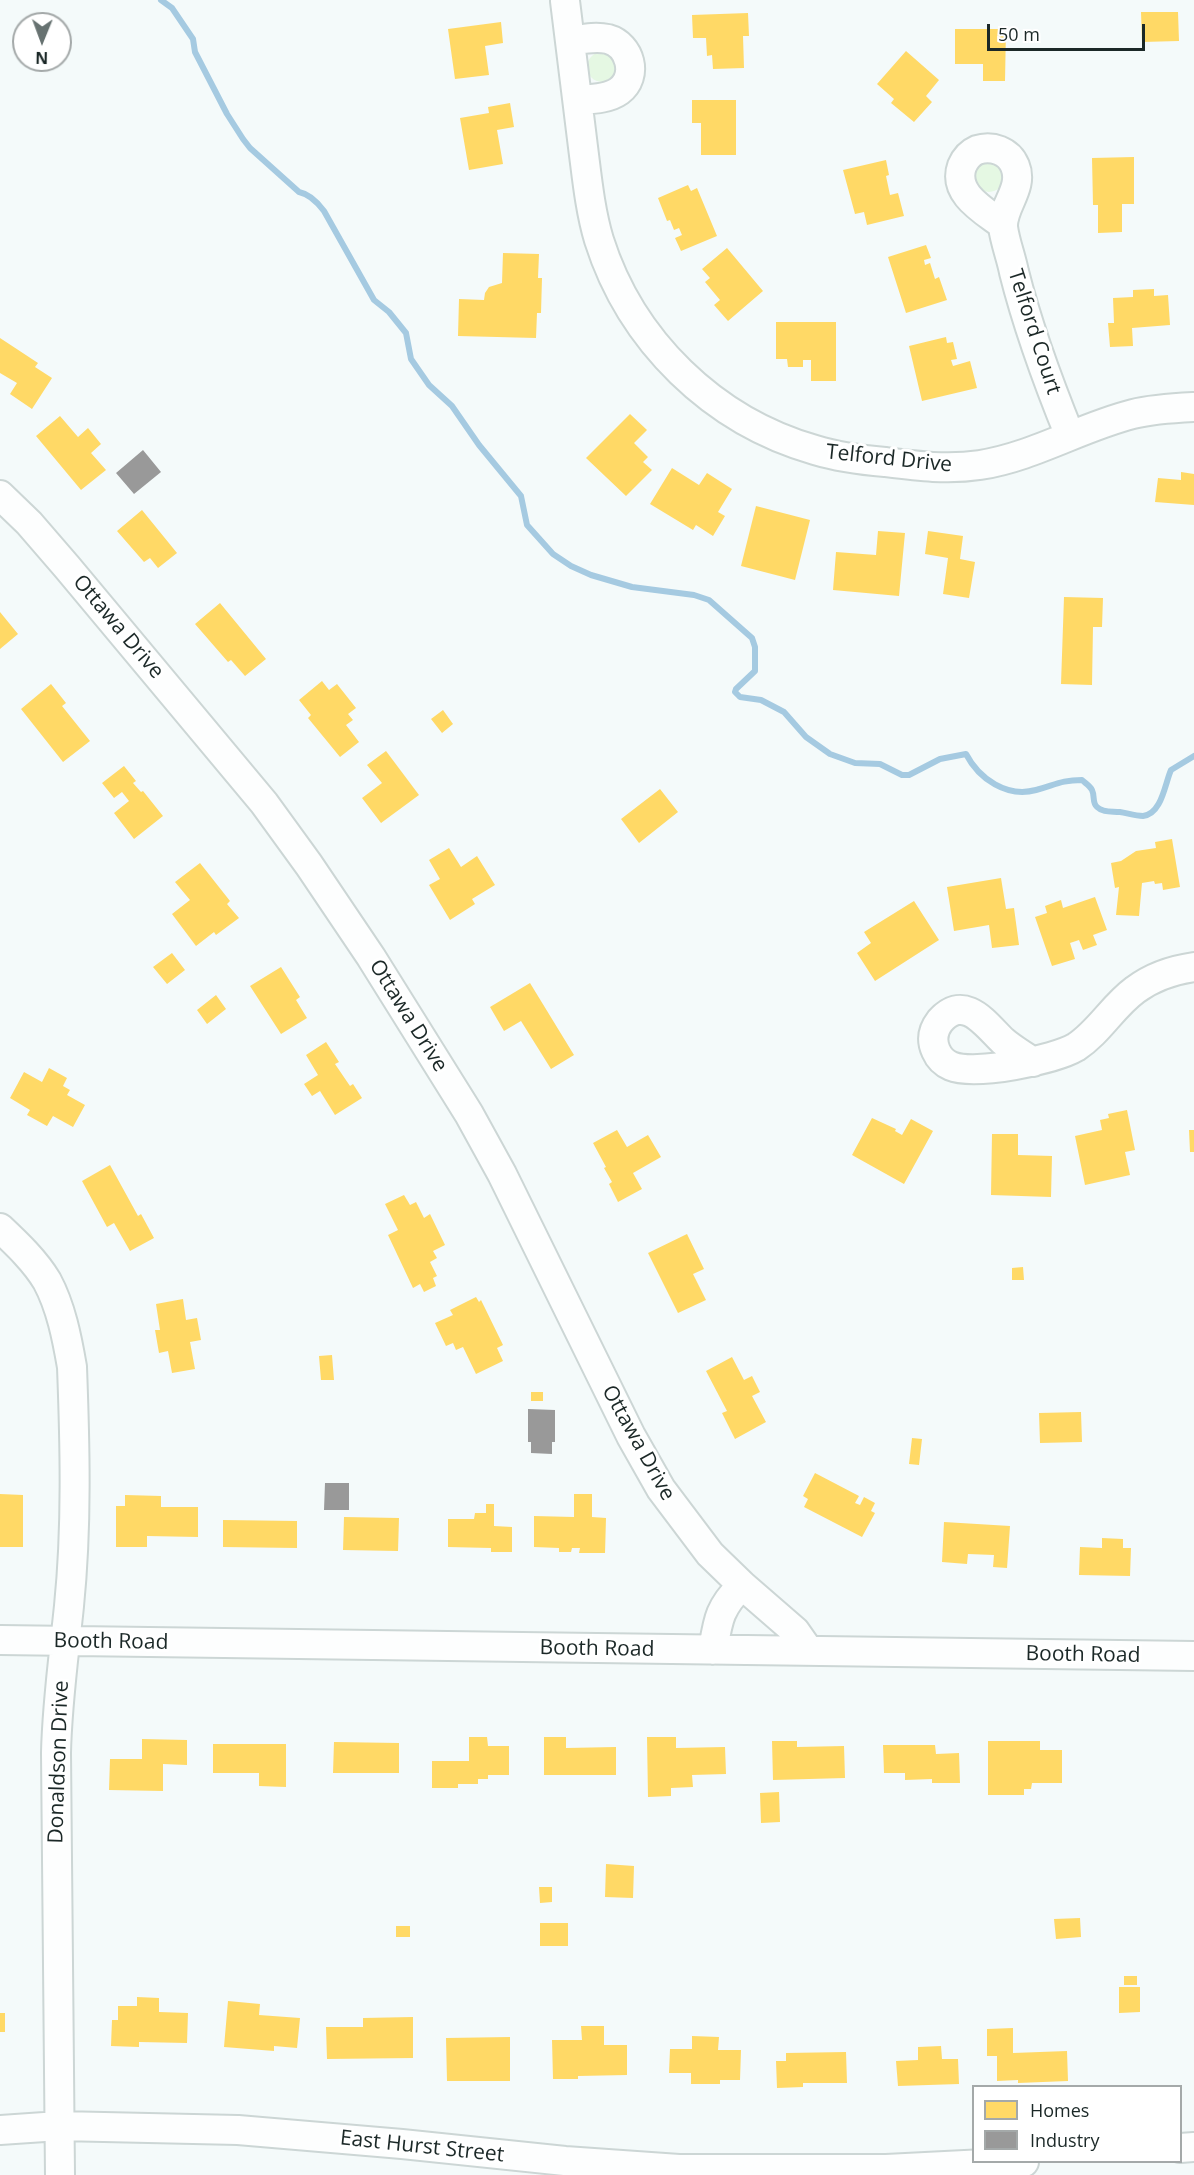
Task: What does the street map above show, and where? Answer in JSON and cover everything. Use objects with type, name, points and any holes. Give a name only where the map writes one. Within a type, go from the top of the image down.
[{"type":"street","name":"Telford Drive","points":[[565,1],[591,207],[600,243],[611,272],[634,315],[660,350],[674,366],[720,406],[766,432],[814,450],[861,459],[953,468],[981,465],[1014,457],[1134,414],[1161,409],[1194,407]]},
{"type":"street","points":[[570,41],[597,37],[609,39],[624,48],[631,64],[626,85],[620,90],[606,96],[578,100]]},
{"type":"street","name":"Telford Court","points":[[1003,225],[1028,321],[1070,436]]},
{"type":"street","name":"Ottawa Drive","points":[[0,495],[49,545],[264,803],[309,865],[371,957],[469,1114],[502,1174],[617,1407],[661,1489],[689,1528],[742,1586],[795,1631],[809,1652]]},
{"type":"street","points":[[1033,1062],[1052,1058],[1088,1038],[1135,990],[1149,981],[1171,971],[1194,967]]},
{"type":"street","name":"Donaldson Drive","points":[[0,1228],[21,1247],[47,1282],[68,1341],[72,1367],[72,1533],[69,1605],[57,1718],[56,1753],[60,2175]]},
{"type":"street","points":[[713,1650],[723,1607],[742,1586]]},
{"type":"street","name":"Booth Road","points":[[0,1640],[1194,1656]]},
{"type":"street","name":"East Hurst Street","points":[[0,2130],[60,2126],[294,2134],[565,2161],[679,2169],[886,2169],[1004,2163]]},
{"type":"green space","points":[[602,52],[613,56],[617,67],[613,78],[602,82],[591,78],[587,67],[591,56]]},
{"type":"green space","points":[[989,162],[1000,166],[1004,177],[1000,188],[989,192],[978,188],[974,177],[978,166]]},
{"type":"building: Homes","points":[[1141,12],[1178,12],[1179,41],[1142,42]]},
{"type":"building: Homes","points":[[748,13],[749,36],[743,36],[744,68],[713,69],[712,55],[707,56],[706,38],[693,38],[692,15]]},
{"type":"building: Homes","points":[[501,22],[503,43],[485,46],[489,75],[455,79],[448,29]]},
{"type":"building: Homes","points":[[955,29],[1006,29],[1005,81],[983,81],[983,64],[955,64]]},
{"type":"building: Homes","points":[[906,51],[939,80],[926,96],[932,102],[914,122],[891,103],[894,99],[877,84]]},
{"type":"building: Homes","points":[[692,100],[736,100],[736,155],[701,155],[701,123],[692,123]]},
{"type":"building: Homes","points":[[510,103],[514,127],[497,130],[503,164],[469,170],[460,118],[489,113],[488,107]]},
{"type":"building: Homes","points":[[1134,157],[1134,204],[1122,204],[1122,232],[1098,233],[1098,205],[1093,205],[1092,158]]},
{"type":"building: Homes","points":[[886,160],[889,175],[886,176],[890,195],[898,193],[904,216],[867,225],[864,212],[855,214],[843,170]]},
{"type":"building: Homes","points":[[688,185],[691,191],[697,188],[717,236],[681,251],[675,238],[682,235],[679,228],[674,230],[670,220],[667,221],[658,198]]},
{"type":"building: Homes","points":[[926,245],[931,258],[924,260],[925,265],[930,263],[935,279],[939,277],[947,300],[906,313],[888,257]]},
{"type":"building: Homes","points":[[727,248],[763,291],[728,321],[714,305],[720,300],[705,282],[710,278],[702,269]]},
{"type":"building: Homes","points":[[503,253],[539,254],[538,278],[542,278],[541,313],[537,313],[536,338],[458,336],[459,299],[484,300],[489,287],[502,283]]},
{"type":"building: Homes","points":[[1154,289],[1154,296],[1168,295],[1170,325],[1132,328],[1133,346],[1110,347],[1108,323],[1114,323],[1113,298],[1133,297],[1133,290]]},
{"type":"building: Homes","points":[[776,322],[836,322],[836,381],[811,381],[811,360],[803,360],[803,367],[788,367],[787,359],[776,359]]},
{"type":"building: Homes","points":[[946,337],[947,343],[953,342],[957,359],[951,360],[953,366],[970,361],[977,388],[922,401],[909,346]]},
{"type":"building: Homes","points":[[0,338],[38,363],[35,367],[52,378],[32,409],[10,394],[17,383],[0,373]]},
{"type":"building: Homes","points":[[630,414],[647,430],[634,443],[648,457],[643,462],[652,470],[626,496],[586,458]]},
{"type":"building: Homes","points":[[60,416],[78,437],[88,428],[101,444],[91,453],[106,470],[81,490],[36,436]]},
{"type":"building: Homes","points":[[672,468],[699,485],[707,473],[732,489],[718,512],[725,516],[713,536],[696,525],[693,530],[650,504]]},
{"type":"building: Homes","points":[[1181,472],[1194,474],[1194,505],[1155,502],[1158,478],[1181,480]]},
{"type":"building: Homes","points":[[756,506],[810,520],[795,580],[741,566]]},
{"type":"building: Homes","points":[[142,510],[177,553],[158,568],[150,558],[144,562],[117,531]]},
{"type":"building: Homes","points":[[878,531],[905,533],[899,596],[833,590],[836,552],[876,555]]},
{"type":"building: Homes","points":[[928,531],[963,536],[960,559],[975,562],[969,598],[943,594],[948,558],[925,554]]},
{"type":"building: Homes","points":[[1064,597],[1103,598],[1102,627],[1093,627],[1092,685],[1061,684]]},
{"type":"building: Homes","points":[[220,603],[266,659],[245,676],[231,660],[228,662],[195,624]]},
{"type":"building: Homes","points":[[0,612],[18,634],[0,649]]},
{"type":"building: Homes","points":[[322,681],[329,690],[337,684],[356,708],[348,714],[353,720],[346,725],[359,742],[340,757],[308,718],[311,715],[299,700]]},
{"type":"building: Homes","points":[[51,684],[66,703],[62,706],[90,741],[63,762],[21,709]]},
{"type":"building: Homes","points":[[443,710],[453,724],[442,733],[431,719]]},
{"type":"building: Homes","points":[[386,751],[419,795],[381,823],[362,798],[382,783],[367,765]]},
{"type":"building: Homes","points":[[124,766],[136,781],[133,783],[141,792],[143,791],[163,816],[134,839],[114,813],[129,801],[122,792],[114,798],[102,783]]},
{"type":"building: Homes","points":[[660,789],[678,812],[639,843],[621,819]]},
{"type":"building: Homes","points":[[1172,839],[1180,887],[1163,890],[1162,883],[1155,884],[1154,881],[1142,883],[1139,916],[1116,915],[1119,887],[1115,888],[1111,863],[1121,861],[1136,851],[1156,848],[1155,842]]},
{"type":"building: Homes","points":[[449,848],[461,867],[477,856],[495,885],[472,899],[475,904],[450,920],[429,885],[440,879],[429,860]]},
{"type":"building: Homes","points":[[200,863],[230,901],[227,904],[239,918],[216,935],[214,932],[196,946],[172,914],[190,900],[175,882]]},
{"type":"building: Homes","points":[[1001,878],[1006,909],[1014,908],[1019,945],[992,948],[989,925],[954,931],[947,887]]},
{"type":"building: Homes","points":[[1095,897],[1107,930],[1093,935],[1097,945],[1083,950],[1079,940],[1070,943],[1075,959],[1052,966],[1035,917],[1047,913],[1045,906],[1061,900],[1063,908]]},
{"type":"building: Homes","points":[[914,901],[939,940],[875,981],[857,953],[871,943],[864,932]]},
{"type":"building: Homes","points":[[172,953],[185,970],[167,984],[153,967]]},
{"type":"building: Homes","points":[[281,967],[300,997],[296,1000],[307,1018],[281,1034],[250,986]]},
{"type":"building: Homes","points":[[530,983],[574,1055],[551,1069],[521,1021],[504,1031],[490,1007]]},
{"type":"building: Homes","points":[[216,995],[226,1009],[207,1024],[197,1010]]},
{"type":"building: Homes","points":[[326,1042],[339,1062],[335,1064],[350,1086],[353,1084],[362,1098],[335,1115],[320,1091],[312,1096],[304,1084],[318,1075],[306,1055]]},
{"type":"building: Homes","points":[[49,1068],[67,1078],[63,1086],[70,1090],[67,1095],[85,1105],[73,1127],[53,1116],[47,1126],[27,1115],[30,1110],[10,1098],[24,1072],[42,1082]]},
{"type":"building: Homes","points":[[1127,1110],[1135,1150],[1125,1152],[1130,1175],[1085,1185],[1075,1136],[1102,1130],[1100,1120],[1109,1118],[1108,1114]]},
{"type":"building: Homes","points":[[872,1118],[896,1129],[895,1131],[902,1135],[911,1119],[933,1131],[904,1184],[852,1155]]},
{"type":"building: Homes","points":[[617,1130],[627,1147],[648,1135],[661,1157],[633,1173],[642,1189],[618,1202],[609,1184],[612,1182],[604,1168],[606,1167],[593,1143]]},
{"type":"building: Homes","points":[[1189,1130],[1194,1130],[1194,1152],[1190,1152]]},
{"type":"building: Homes","points":[[992,1134],[1018,1134],[1018,1155],[1052,1156],[1051,1197],[991,1195]]},
{"type":"building: Homes","points":[[110,1165],[138,1216],[141,1214],[154,1238],[130,1251],[114,1223],[107,1227],[82,1181]]},
{"type":"building: Homes","points":[[404,1195],[410,1205],[416,1202],[424,1218],[430,1214],[445,1245],[433,1251],[437,1258],[430,1262],[437,1276],[433,1278],[436,1286],[424,1292],[420,1284],[413,1288],[388,1235],[398,1230],[385,1204]]},
{"type":"building: Homes","points":[[687,1234],[704,1269],[693,1274],[706,1300],[678,1313],[648,1253]]},
{"type":"building: Homes","points":[[1023,1267],[1024,1280],[1012,1280],[1012,1268]]},
{"type":"building: Homes","points":[[476,1297],[479,1302],[481,1300],[503,1345],[497,1348],[503,1361],[476,1374],[463,1347],[456,1350],[453,1343],[446,1346],[435,1323],[453,1315],[450,1310]]},
{"type":"building: Homes","points":[[183,1299],[186,1320],[197,1318],[201,1340],[190,1342],[195,1369],[172,1373],[168,1351],[159,1353],[155,1330],[160,1330],[156,1304]]},
{"type":"building: Homes","points":[[332,1355],[334,1380],[321,1380],[319,1356]]},
{"type":"building: Homes","points":[[732,1357],[744,1380],[752,1376],[760,1392],[752,1396],[766,1422],[735,1439],[722,1413],[727,1411],[706,1371]]},
{"type":"building: Homes","points":[[531,1392],[543,1392],[543,1401],[531,1401]]},
{"type":"building: Homes","points":[[1081,1412],[1082,1442],[1040,1443],[1039,1413]]},
{"type":"building: Homes","points":[[912,1438],[922,1439],[919,1465],[909,1464]]},
{"type":"building: Homes","points":[[815,1473],[859,1496],[855,1503],[860,1505],[864,1497],[875,1503],[871,1511],[875,1513],[862,1537],[804,1507],[808,1499],[803,1496]]},
{"type":"building: Homes","points":[[0,1494],[23,1495],[23,1547],[0,1547]]},
{"type":"building: Homes","points":[[574,1494],[592,1494],[592,1517],[606,1518],[605,1553],[579,1553],[580,1548],[572,1548],[571,1552],[559,1552],[559,1548],[534,1547],[534,1516],[574,1517]]},
{"type":"building: Homes","points":[[125,1495],[161,1496],[161,1507],[198,1507],[198,1537],[147,1536],[147,1547],[116,1547],[116,1506],[125,1506]]},
{"type":"building: Homes","points":[[486,1504],[494,1504],[494,1526],[512,1527],[512,1552],[491,1552],[491,1548],[448,1547],[448,1519],[474,1519],[475,1513],[486,1513]]},
{"type":"building: Homes","points":[[344,1517],[399,1518],[398,1551],[343,1550]]},
{"type":"building: Homes","points":[[223,1520],[297,1521],[297,1548],[223,1547]]},
{"type":"building: Homes","points":[[944,1522],[1010,1526],[1007,1568],[993,1567],[994,1555],[968,1554],[967,1564],[942,1562]]},
{"type":"building: Homes","points":[[1102,1538],[1123,1539],[1123,1548],[1131,1548],[1130,1576],[1079,1575],[1080,1547],[1102,1548]]},
{"type":"building: Homes","points":[[469,1737],[487,1737],[488,1746],[509,1746],[509,1775],[488,1775],[488,1779],[478,1779],[478,1784],[458,1784],[458,1788],[432,1788],[432,1761],[469,1761]]},
{"type":"building: Homes","points":[[544,1737],[566,1737],[566,1748],[616,1747],[616,1775],[544,1775]]},
{"type":"building: Homes","points":[[647,1737],[676,1737],[676,1748],[725,1747],[726,1774],[692,1775],[693,1787],[671,1788],[671,1796],[648,1797]]},
{"type":"building: Homes","points":[[142,1739],[187,1740],[187,1765],[163,1764],[163,1791],[109,1790],[110,1759],[142,1759]]},
{"type":"building: Homes","points":[[772,1741],[797,1741],[797,1747],[844,1746],[845,1778],[773,1780]]},
{"type":"building: Homes","points":[[988,1741],[1040,1741],[1040,1750],[1062,1750],[1062,1783],[1032,1783],[1031,1789],[1024,1789],[1024,1795],[988,1795]]},
{"type":"building: Homes","points":[[334,1742],[399,1743],[399,1773],[333,1773]]},
{"type":"building: Homes","points":[[213,1744],[286,1744],[286,1787],[259,1786],[259,1773],[213,1773]]},
{"type":"building: Homes","points":[[883,1745],[935,1745],[936,1754],[959,1753],[960,1783],[932,1783],[932,1779],[905,1780],[905,1773],[884,1773]]},
{"type":"building: Homes","points":[[779,1792],[780,1822],[761,1823],[760,1793]]},
{"type":"building: Homes","points":[[606,1864],[634,1866],[633,1898],[605,1897]]},
{"type":"building: Homes","points":[[539,1887],[552,1887],[552,1902],[540,1903]]},
{"type":"building: Homes","points":[[1080,1918],[1081,1937],[1056,1939],[1054,1919]]},
{"type":"building: Homes","points":[[540,1923],[568,1923],[568,1946],[540,1946]]},
{"type":"building: Homes","points":[[396,1926],[410,1926],[410,1937],[396,1937]]},
{"type":"building: Homes","points":[[1124,1976],[1137,1976],[1137,1985],[1124,1985]]},
{"type":"building: Homes","points":[[1119,1987],[1140,1987],[1140,2012],[1119,2013]]},
{"type":"building: Homes","points":[[137,1997],[159,1998],[159,2012],[188,2013],[187,2043],[139,2042],[139,2047],[111,2046],[112,2020],[118,2020],[118,2006],[137,2006]]},
{"type":"building: Homes","points":[[228,2001],[260,2004],[259,2015],[300,2018],[297,2048],[274,2046],[274,2051],[224,2047]]},
{"type":"building: Homes","points":[[0,2013],[5,2013],[5,2032],[0,2032]]},
{"type":"building: Homes","points":[[413,2017],[413,2058],[327,2059],[326,2027],[363,2027],[363,2018]]},
{"type":"building: Homes","points":[[581,2026],[604,2026],[604,2045],[627,2045],[627,2075],[553,2079],[552,2040],[582,2040]]},
{"type":"building: Homes","points":[[1013,2028],[1013,2053],[1067,2051],[1068,2081],[1018,2083],[1018,2080],[997,2081],[997,2056],[987,2056],[987,2029]]},
{"type":"building: Homes","points":[[692,2036],[719,2037],[718,2050],[741,2050],[740,2080],[720,2080],[720,2084],[691,2084],[691,2073],[669,2073],[670,2049],[692,2049]]},
{"type":"building: Homes","points":[[510,2037],[510,2081],[447,2081],[446,2038]]},
{"type":"building: Homes","points":[[941,2046],[942,2059],[958,2059],[959,2084],[898,2086],[896,2061],[918,2060],[918,2047]]},
{"type":"building: Homes","points":[[846,2052],[847,2083],[803,2083],[803,2087],[777,2088],[776,2061],[786,2061],[786,2053]]},
{"type":"building: Industry","points":[[143,450],[161,472],[134,494],[116,473]]},
{"type":"building: Industry","points":[[528,1409],[555,1410],[555,1442],[552,1442],[552,1454],[531,1453],[531,1442],[528,1442]]},
{"type":"building: Industry","points":[[325,1483],[349,1483],[349,1510],[324,1510]]},
{"type":"waterway","points":[[161,0],[172,8],[193,39],[195,52],[227,114],[243,139],[299,192],[310,197],[324,211],[374,300],[389,312],[406,333],[411,359],[429,385],[452,406],[479,445],[521,496],[527,525],[553,554],[591,575],[632,587],[694,595],[709,600],[752,638],[755,647],[755,671],[736,689],[735,692],[740,697],[761,700],[784,712],[806,737],[830,754],[855,763],[880,764],[902,775],[909,775],[940,759],[966,754],[978,771],[1005,789],[1025,792],[1063,782],[1082,780],[1092,790],[1095,805],[1099,809],[1137,816],[1143,816],[1155,810],[1171,770],[1194,756]]}]
